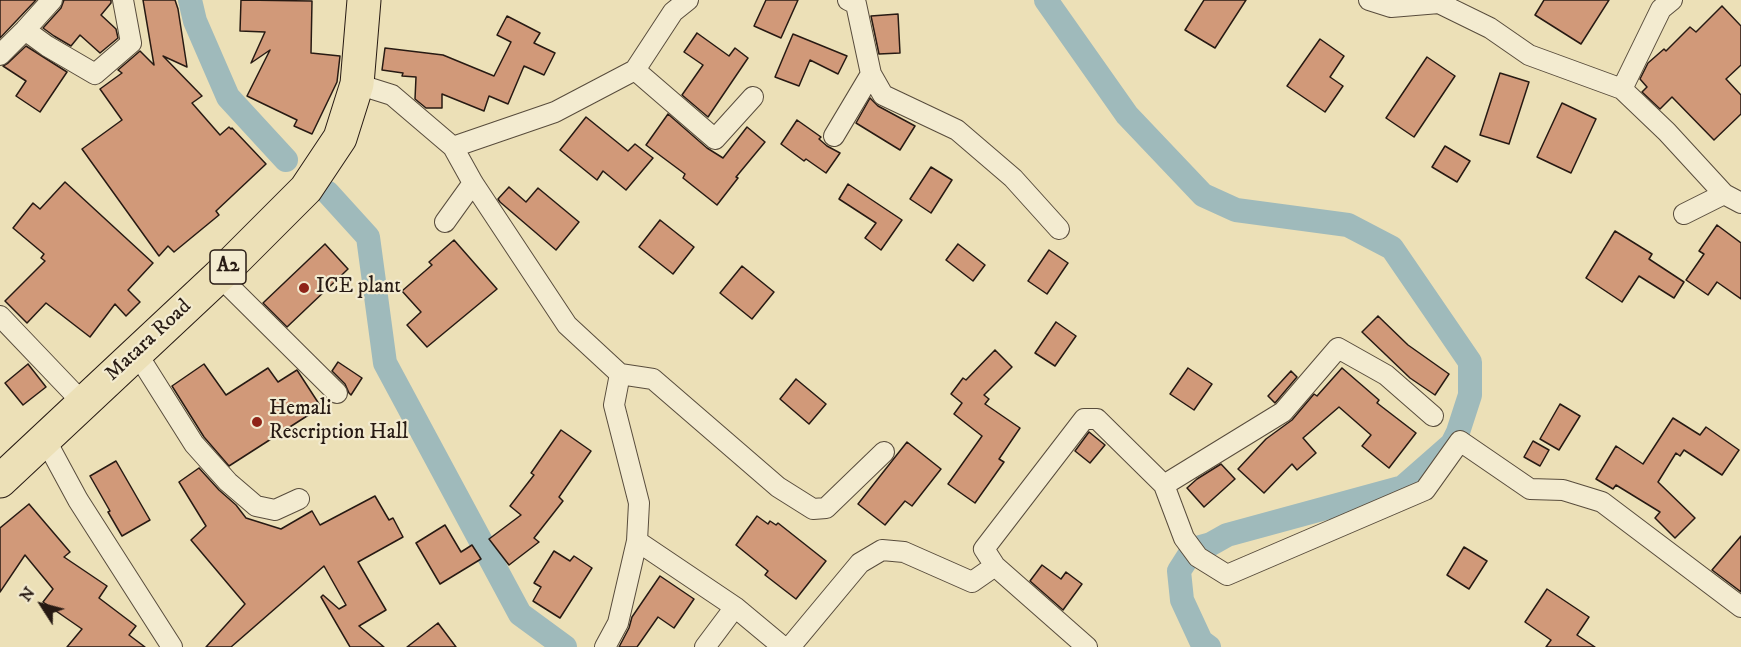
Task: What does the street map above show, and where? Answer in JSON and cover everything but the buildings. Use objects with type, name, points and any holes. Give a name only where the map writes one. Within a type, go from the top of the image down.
[{"type":"highway","name":"Matara Road","points":[[0,481],[219,276],[306,189],[340,138],[357,84],[364,0]]},
{"type":"street","points":[[0,55],[52,0]]},
{"type":"street","points":[[25,30],[47,46],[95,74],[131,43],[123,0]]},
{"type":"street","points":[[848,0],[856,4],[871,74],[883,95],[957,129],[1013,178],[1059,229]]},
{"type":"street","points":[[1370,0],[1391,7],[1438,3],[1490,28],[1529,55],[1622,89],[1667,132],[1724,194],[1741,203]]},
{"type":"street","points":[[1622,89],[1662,9],[1672,0]]},
{"type":"street","points":[[453,147],[555,112],[635,70],[674,4]]},
{"type":"street","points":[[635,70],[715,139],[753,97]]},
{"type":"street","points":[[834,136],[871,74]]},
{"type":"street","points":[[357,84],[392,95],[453,147],[473,183],[567,325],[620,374],[653,379],[778,487],[813,508],[826,508],[884,452]]},
{"type":"street","points":[[445,222],[473,183]]},
{"type":"street","points":[[1684,214],[1724,194]]},
{"type":"street","points":[[219,276],[337,393]]},
{"type":"street","points":[[0,316],[83,403]]},
{"type":"street","points":[[1164,484],[1283,412],[1338,348],[1386,375],[1433,416]]},
{"type":"street","points":[[136,352],[194,444],[228,482],[256,506],[275,510],[299,499]]},
{"type":"street","points":[[606,647],[618,623],[637,542],[639,503],[614,405],[620,374]]},
{"type":"street","points":[[1087,647],[995,566],[984,549],[1084,419],[1097,419],[1164,484],[1184,538],[1198,557],[1227,575],[1425,490],[1460,441],[1530,489],[1563,490],[1602,502],[1741,607]]},
{"type":"street","points":[[45,439],[78,500],[172,647]]},
{"type":"street","points":[[637,542],[735,607],[783,647]]},
{"type":"street","points":[[790,647],[860,563],[882,550],[904,552],[972,582],[995,566]]},
{"type":"street","points":[[705,647],[735,607]]},
{"type":"waterway","points":[[190,0],[195,21],[228,97],[286,160]]},
{"type":"waterway","points":[[1046,0],[1127,115],[1203,195],[1236,210],[1348,225],[1392,248],[1470,362],[1470,395],[1452,444],[1403,487],[1227,535],[1211,544],[1193,549],[1179,571],[1182,600],[1201,641],[1209,647]]},
{"type":"waterway","points":[[328,193],[368,237],[385,363],[520,614],[565,647]]},
{"type":"place","name":"ICE plant","points":[[304,288]]},
{"type":"place","name":"Hemali Rescription Hall","points":[[257,422]]}]
